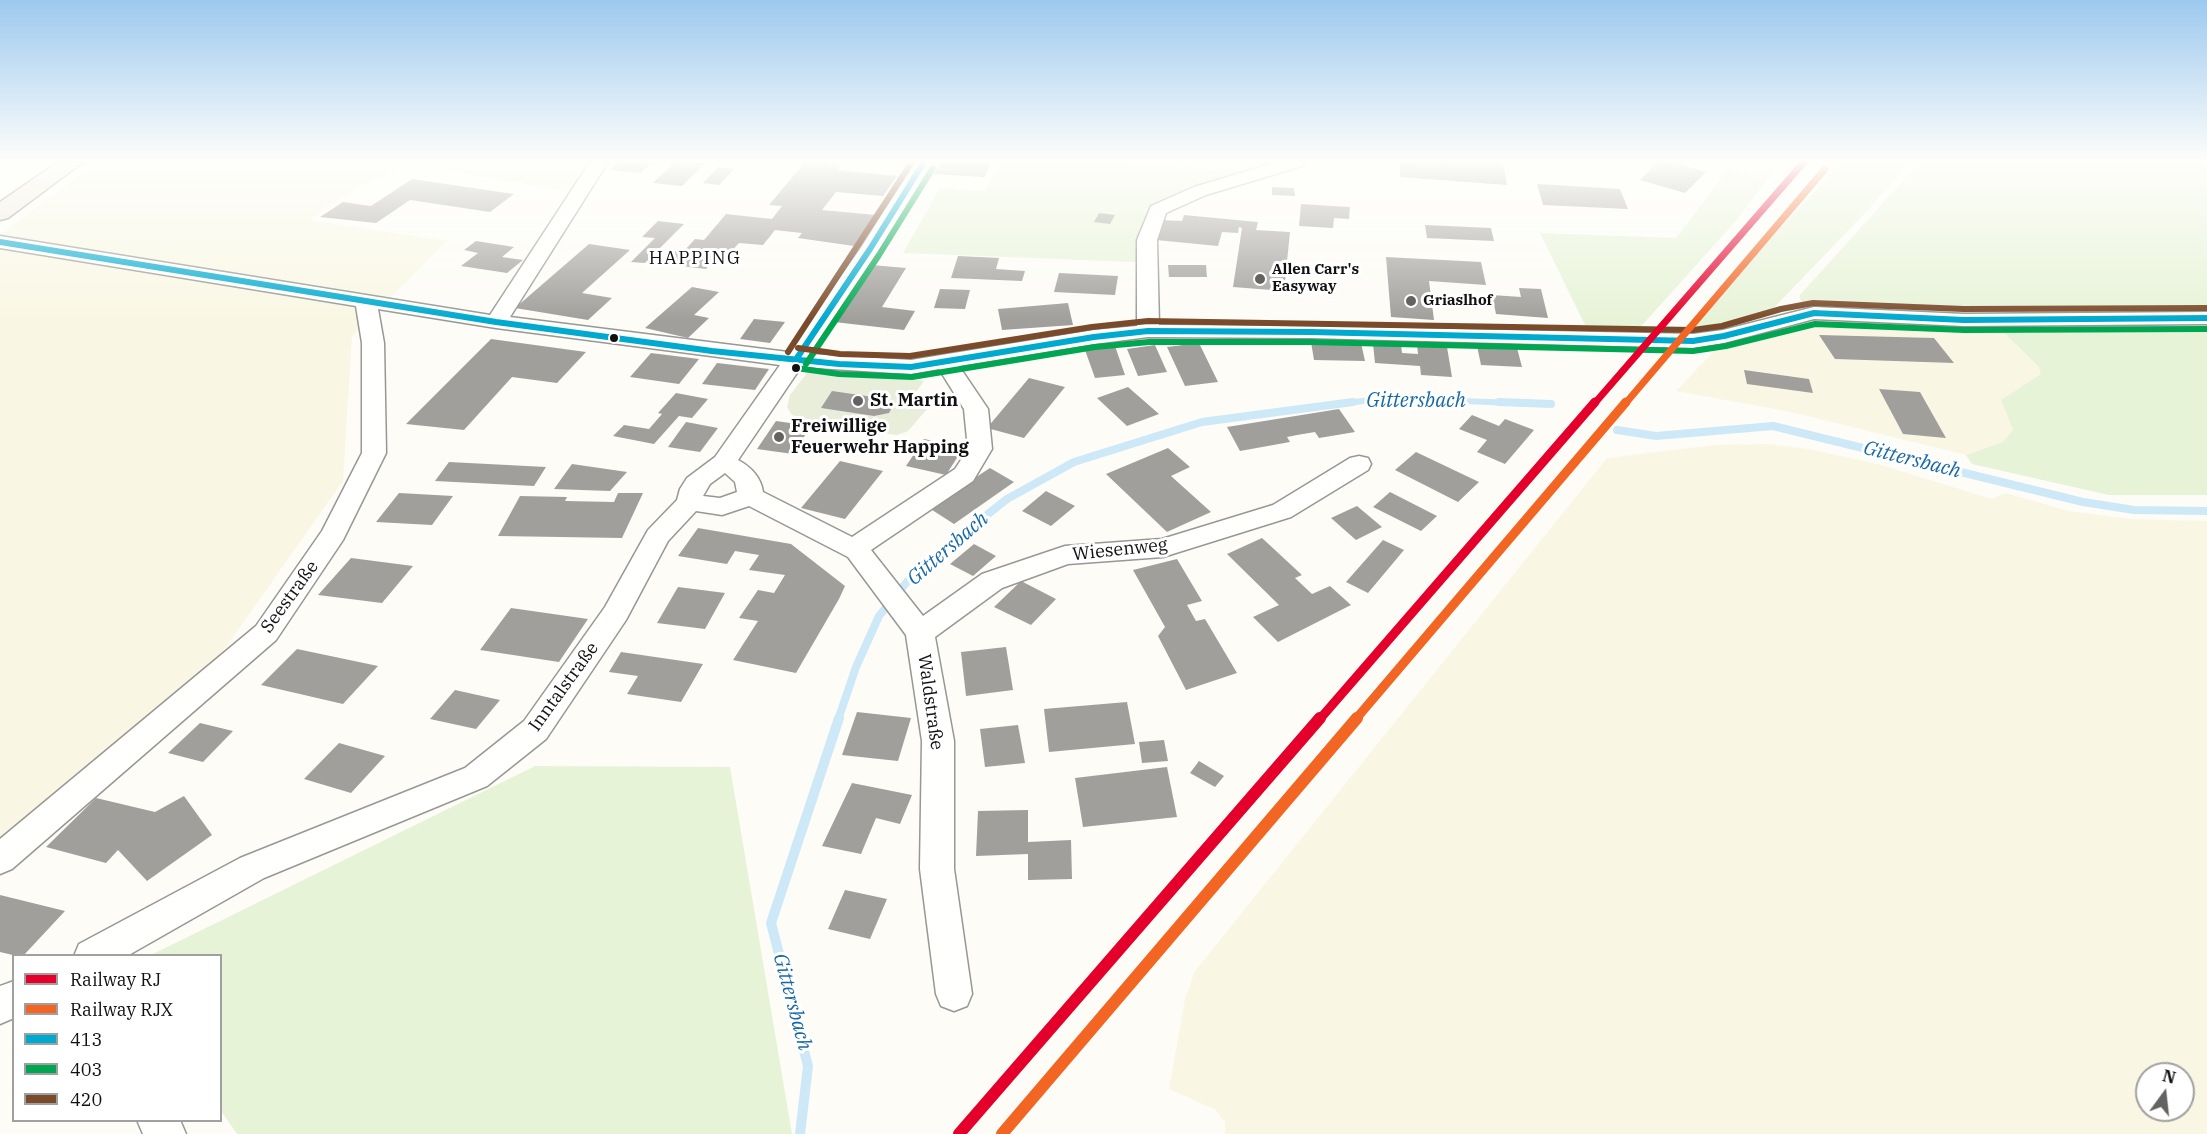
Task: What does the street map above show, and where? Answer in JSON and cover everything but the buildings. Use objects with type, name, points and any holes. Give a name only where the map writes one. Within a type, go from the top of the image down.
[{"type":"street","points":[[496,322],[565,215]]},
{"type":"street","name":"Inntalstraße","points":[[96,954],[252,868],[476,777],[535,730],[616,613],[657,536],[690,502],[690,493],[699,481],[724,463],[797,358],[891,215]]},
{"type":"street","points":[[1148,331],[1147,240],[1156,215]]},
{"type":"street","points":[[0,242],[496,322],[712,351],[839,364],[911,367],[1094,336],[1148,331],[1311,332],[1694,341],[1725,337],[1789,316],[1814,313],[1964,320],[2207,318]]},
{"type":"street","name":"Seestraße","points":[[0,859],[266,633],[334,534],[374,453],[373,343],[366,300]]},
{"type":"street","points":[[853,549],[964,475],[980,449],[976,409],[945,362]]},
{"type":"street","points":[[690,502],[722,507],[750,496],[751,486],[747,477],[724,463]]},
{"type":"street","name":"Wiesenweg","points":[[920,633],[992,581],[1065,555],[1163,548],[1281,511],[1359,464]]},
{"type":"street","name":"Waldstraße","points":[[750,496],[857,552],[920,633],[938,741],[937,869],[954,994]]},
{"type":"shaded area","points":[[27,215],[316,215],[309,220],[447,241],[352,336],[343,481],[221,654],[0,842],[0,235]]},
{"type":"shaded area","points":[[1812,318],[1996,325],[2039,367],[2042,374],[2001,400],[2013,430],[2003,442],[1966,455],[1791,412],[1676,391],[1717,348],[1748,339],[1785,323]]},
{"type":"shaded area","points":[[1767,444],[1809,449],[1878,464],[1992,499],[2005,493],[2069,511],[2131,519],[2207,521],[2207,1134],[1225,1134],[1225,1122],[1216,1110],[1169,1089],[1185,999],[1195,971],[1607,458],[1714,445]]},
{"type":"green space","points":[[925,215],[1150,215],[1135,262],[903,253]]},
{"type":"green space","points":[[1693,215],[1740,215],[1635,333],[1588,331],[1540,233],[1676,238]]},
{"type":"green space","points":[[1793,215],[1863,215],[1766,316],[1706,334],[1678,335]]},
{"type":"green space","points":[[1872,215],[2207,215],[2207,314],[2028,317],[1815,309],[1802,302],[1799,296]]},
{"type":"green space","points":[[2207,323],[2207,495],[2109,495],[1972,464],[1966,455],[2003,442],[2013,430],[2001,400],[2041,374],[2039,367],[1996,325]]},
{"type":"green space","points":[[827,369],[854,370],[924,381],[914,395],[934,401],[908,431],[897,435],[826,425],[792,415],[787,407],[790,395],[807,373]]},
{"type":"green space","points":[[535,766],[730,767],[792,1134],[237,1134],[222,1112],[222,954],[153,954]]},
{"type":"waterway","name":"Gittersbach","points":[[1341,404],[1384,398],[1541,404]]},
{"type":"waterway","name":"Gittersbach","points":[[838,720],[856,667],[879,616],[916,571],[1007,499],[1074,462],[1202,422],[1353,402]]},
{"type":"waterway","name":"Gittersbach","points":[[1499,402],[1551,404]]},
{"type":"waterway","name":"Gittersbach","points":[[1617,430],[1656,436],[1773,426],[2083,502],[2134,510],[2207,511]]},
{"type":"waterway","name":"Gittersbach","points":[[800,1134],[808,1066],[771,923],[839,718]]},
{"type":"rail line","name":"RJ","points":[[959,1134],[1758,215]]},
{"type":"rail line","name":"RJX","points":[[1002,1134],[1786,215]]},
{"type":"transit line","name":"420","points":[[788,352],[879,215]]},
{"type":"transit line","name":"413","points":[[797,358],[891,215]]},
{"type":"transit line","name":"403","points":[[806,364],[904,215]]},
{"type":"transit line","name":"413","points":[[0,242],[496,322],[712,351],[839,364],[911,367],[1094,337],[1148,331],[1311,332],[1693,341],[1724,336],[1814,313],[1964,320],[2207,318]]},
{"type":"transit line","name":"420","points":[[798,348],[840,354],[910,356],[1092,327],[1148,321],[1693,330],[1722,326],[1781,309],[1813,303],[1964,309],[2207,308]]},
{"type":"transit line","name":"403","points":[[796,368],[839,374],[912,377],[1095,347],[1149,342],[1311,342],[1693,351],[1726,346],[1815,324],[1964,330],[2207,329]]},
{"type":"place","name":"Allen Carr's Easyway","points":[[1260,279]]},
{"type":"place","name":"Griaslhof","points":[[1411,301]]},
{"type":"place","name":"St. Martin","points":[[858,401]]},
{"type":"place","name":"Freiwillige Feuerwehr Happing","points":[[779,437]]},
{"type":"district","name":"HAPPING","points":[[695,259]]}]
